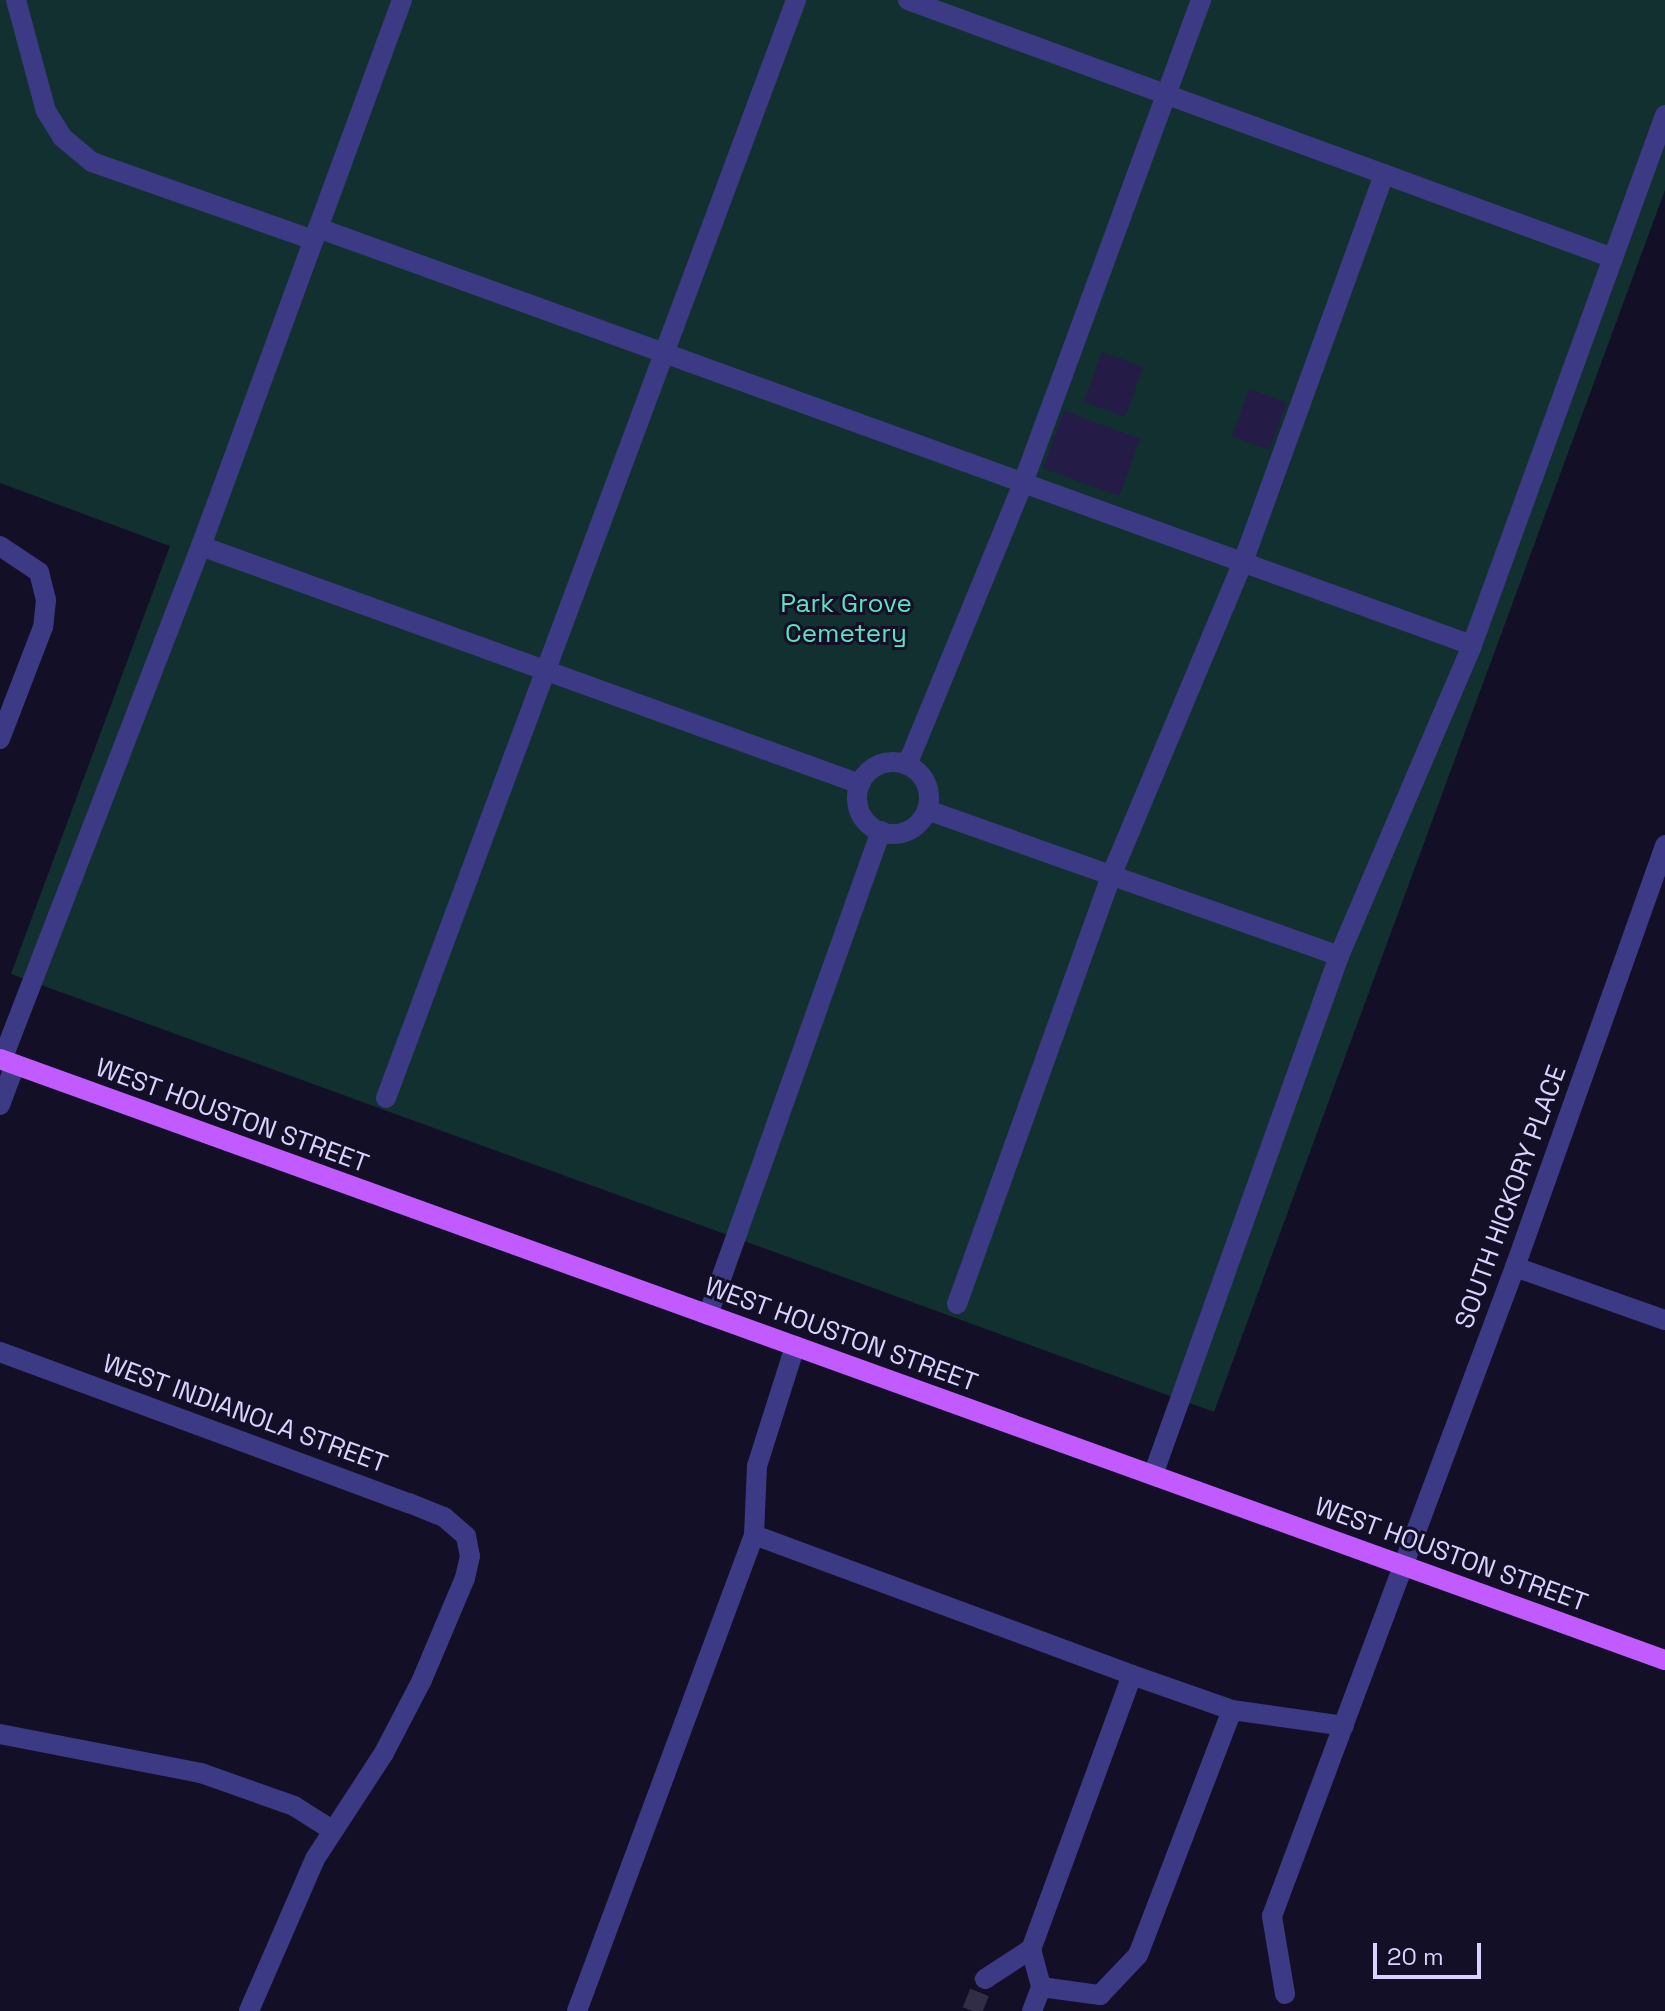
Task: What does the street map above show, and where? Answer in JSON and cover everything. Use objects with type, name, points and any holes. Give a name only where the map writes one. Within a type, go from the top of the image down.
[{"type":"main road","name":"WEST HOUSTON STREET","points":[[5,1061],[1665,1660]]},
{"type":"street","points":[[16,0],[46,111],[62,137],[92,162],[316,234],[664,353],[1472,645]]},
{"type":"street","points":[[0,1105],[5,1061],[201,546],[402,0]]},
{"type":"street","points":[[386,1098],[796,0]]},
{"type":"street","points":[[908,0],[1613,258]]},
{"type":"street","points":[[907,765],[1023,483],[1201,0]]},
{"type":"street","points":[[1153,1475],[1339,956],[1472,645],[1665,115]]},
{"type":"street","points":[[957,1304],[1111,876],[1243,562],[1384,174]]},
{"type":"street","points":[[0,546],[39,572],[46,600],[43,627],[0,739]]},
{"type":"street","points":[[201,546],[860,784]]},
{"type":"street","points":[[878,764],[907,765],[928,786],[927,810],[912,829],[881,831],[860,814],[860,784],[878,764]]},
{"type":"street","points":[[927,810],[1339,956]]},
{"type":"street","points":[[708,1315],[881,831]]},
{"type":"street","name":"SOUTH HICKORY PLACE","points":[[1285,1994],[1272,1916],[1515,1267],[1665,845]]},
{"type":"street","points":[[1515,1267],[1665,1320]]},
{"type":"street","points":[[577,2011],[754,1535],[757,1466],[795,1346]]},
{"type":"street","name":"WEST INDIANOLA STREET","points":[[0,1352],[409,1503],[444,1517],[466,1536],[470,1556],[465,1578],[422,1680],[384,1753],[332,1830]]},
{"type":"street","points":[[754,1535],[1232,1710],[1344,1726]]},
{"type":"street","points":[[1032,2011],[1041,1987],[1031,1949],[1132,1675]]},
{"type":"street","points":[[1041,1987],[1100,1995],[1138,1955],[1232,1710]]},
{"type":"street","points":[[0,1734],[201,1773],[294,1806],[332,1830],[249,2011]]},
{"type":"street","points":[[985,1979],[1031,1949]]},
{"type":"green space","name":"Park Grove Cemetery","points":[[0,0],[1665,0],[1665,190],[1214,1412],[11,974],[170,546],[0,483]]},
{"type":"building","points":[[1102,352],[1143,367],[1125,417],[1084,402]]},
{"type":"building","points":[[1249,389],[1287,403],[1269,450],[1232,436]]},
{"type":"building","points":[[1064,411],[1140,439],[1119,496],[1043,468]]},
{"type":"tunnel","points":[[972,2011],[985,1979]]}]
